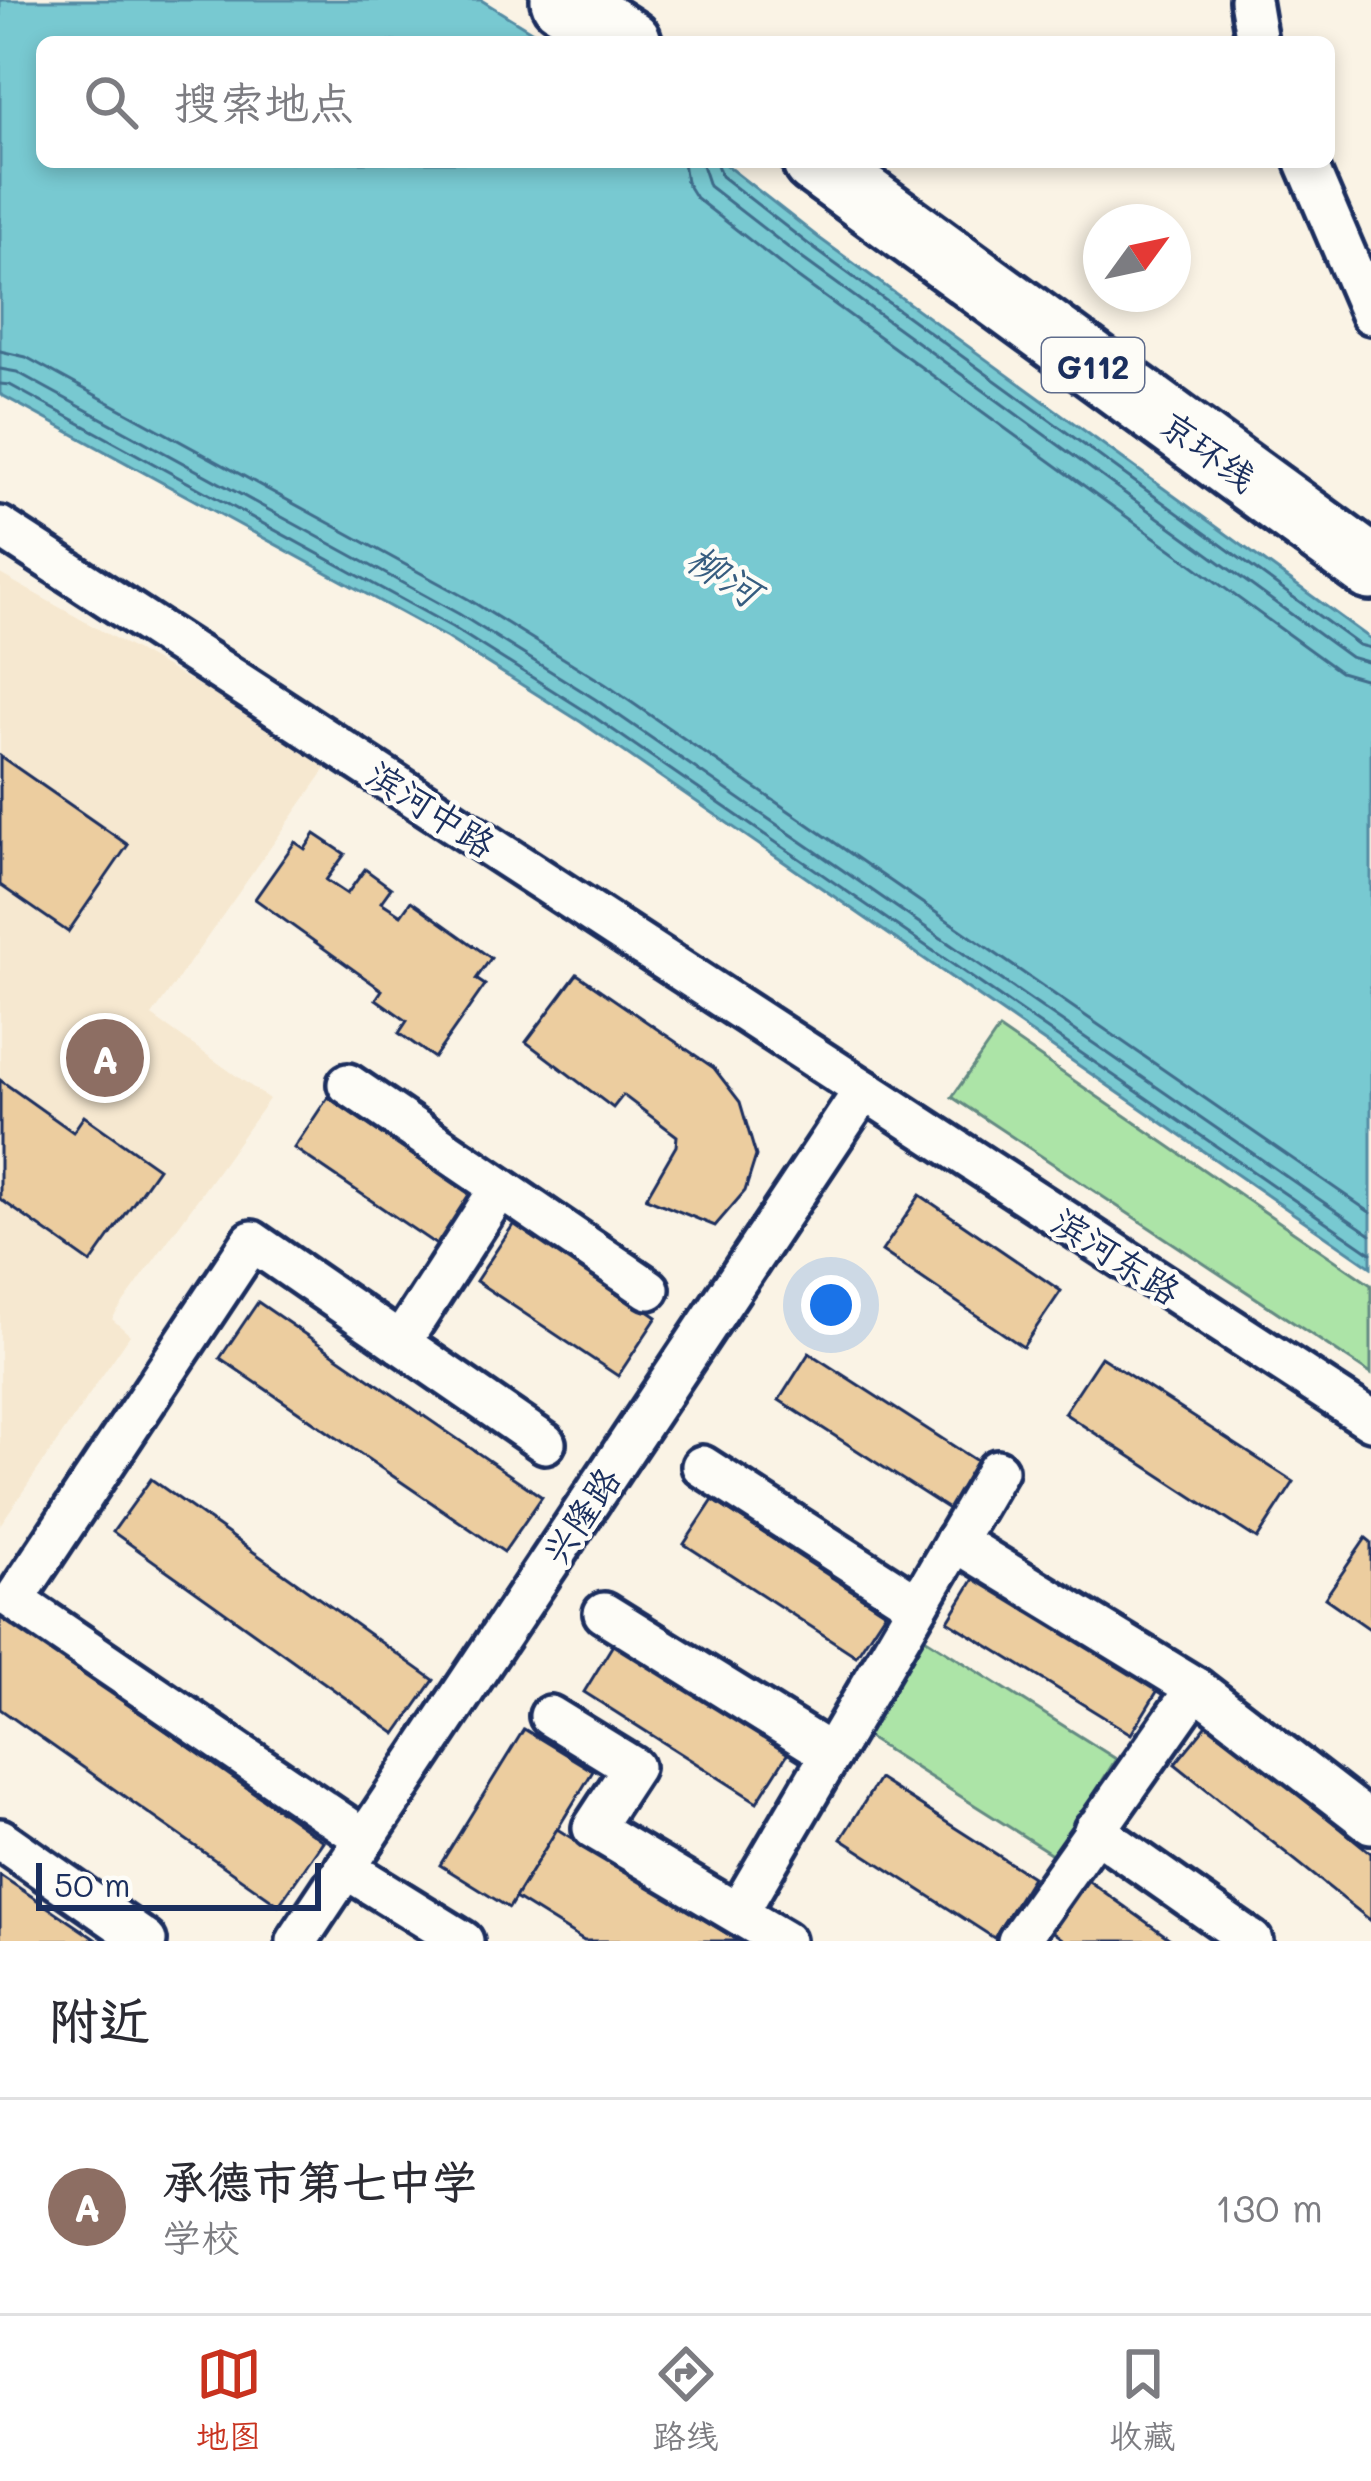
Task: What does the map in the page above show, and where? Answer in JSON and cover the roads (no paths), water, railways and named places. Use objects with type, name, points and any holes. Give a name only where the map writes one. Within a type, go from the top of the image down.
[{"type":"highway","points":[[563,0],[620,36]]},
{"type":"highway","name":"京环线","points":[[823,168],[1371,568]]},
{"type":"street","points":[[1250,0],[1256,36]]},
{"type":"street","points":[[1309,168],[1371,314]]},
{"type":"street","name":"滨河中路","points":[[0,527],[864,1090]]},
{"type":"street","points":[[348,1084],[649,1289]]},
{"type":"street","name":"滨河东路","points":[[864,1090],[1371,1420]]},
{"type":"street","name":"兴隆路","points":[[297,1941],[864,1090]]},
{"type":"street","points":[[400,1343],[500,1188]]},
{"type":"street","points":[[463,1941],[355,1854],[14,1600],[252,1241],[544,1443]]},
{"type":"street","points":[[702,1466],[918,1605]]},
{"type":"street","points":[[738,1913],[997,1470]]},
{"type":"street","points":[[955,1541],[1196,1688],[1371,1823]]},
{"type":"street","points":[[604,1613],[831,1754]]},
{"type":"street","points":[[1018,1941],[1196,1688]]},
{"type":"street","points":[[550,1716],[633,1767],[593,1828],[784,1941]]},
{"type":"street","points":[[1094,1830],[1252,1941]]},
{"type":"street","points":[[0,1839],[146,1941]]},
{"type":"water","name":"柳河","points":[[0,0],[481,0],[539,36],[36,36],[36,168],[730,168],[1371,639],[1371,1267],[581,722],[447,638],[0,394]]},
{"type":"place","name":"承德市第七中学","points":[[105,1058]]}]
